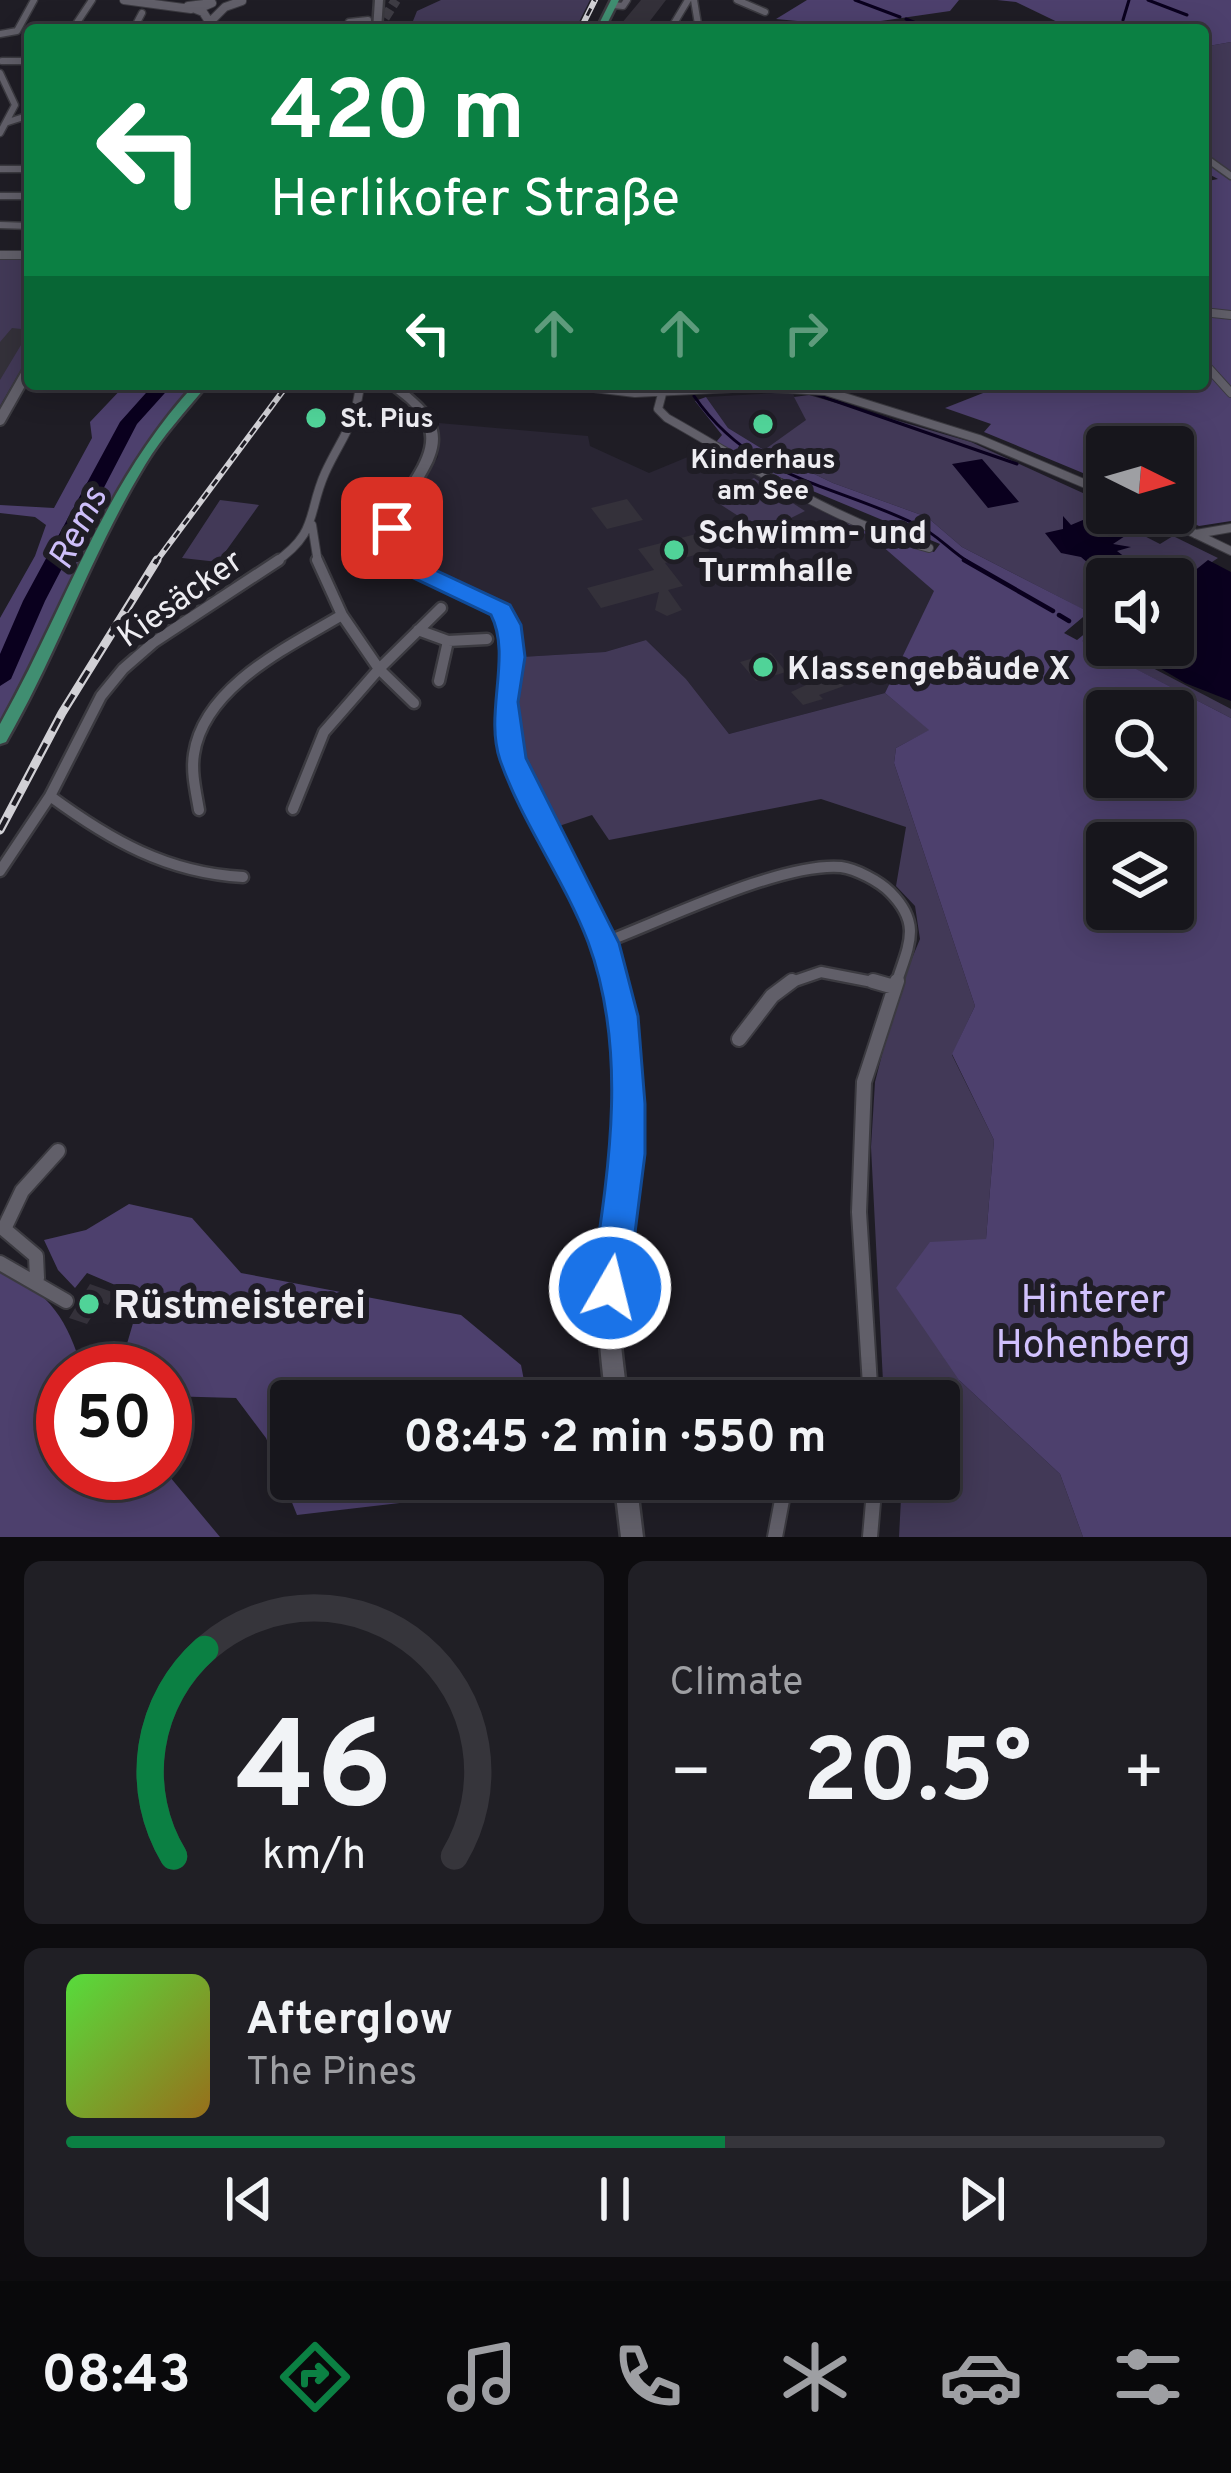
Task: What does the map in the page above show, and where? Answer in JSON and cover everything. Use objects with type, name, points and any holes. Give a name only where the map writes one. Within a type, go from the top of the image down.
[{"type":"main road","points":[[0,738],[50,649],[134,470],[167,421],[196,390]]},
{"type":"main road","points":[[398,390],[422,411],[432,440],[427,466],[396,513],[393,543],[410,567],[479,597],[501,610],[509,625],[512,657],[505,702],[512,758],[603,943],[622,1016],[628,1154],[610,1288],[616,1380]]},
{"type":"main road","points":[[628,1500],[632,1537]]},
{"type":"street","points":[[0,34],[13,32],[34,0]]},
{"type":"street","points":[[127,0],[169,4],[245,0]]},
{"type":"street","points":[[127,0],[200,3]]},
{"type":"street","points":[[211,24],[224,7],[245,0]]},
{"type":"street","points":[[614,3],[623,6],[627,0]]},
{"type":"street","points":[[737,0],[765,12]]},
{"type":"street","points":[[136,24],[142,13]]},
{"type":"street","points":[[0,73],[14,98],[3,127]]},
{"type":"street","points":[[1209,369],[1231,393]]},
{"type":"street","points":[[0,420],[24,378]]},
{"type":"street","points":[[359,390],[357,417],[323,476],[312,525],[318,564],[342,615],[379,669],[414,703]]},
{"type":"street","points":[[622,390],[662,394],[726,390]]},
{"type":"street","points":[[809,390],[861,400],[1018,454],[1086,484]]},
{"type":"street","points":[[851,390],[861,400]]},
{"type":"street","points":[[662,394],[658,409],[668,418],[831,514],[867,533],[929,548]]},
{"type":"street","name":"Kiesäcker","points":[[0,871],[50,796],[101,696],[124,669],[154,642],[286,555],[312,525]]},
{"type":"street","points":[[1196,534],[1231,528]]},
{"type":"street","points":[[1196,534],[1231,551]]},
{"type":"street","points":[[293,809],[311,747],[332,714],[441,608]]},
{"type":"street","points":[[199,810],[193,768],[196,743],[221,703],[264,662],[342,615]]},
{"type":"street","points":[[418,630],[448,641],[487,639]]},
{"type":"street","points":[[440,681],[448,641]]},
{"type":"street","points":[[50,796],[86,824],[152,861],[201,878],[242,877]]},
{"type":"street","points":[[603,943],[769,880],[844,867],[882,884],[908,910],[911,938],[864,1082],[859,1212],[871,1380]]},
{"type":"street","points":[[739,1039],[779,985],[798,974],[840,970],[894,987]]},
{"type":"street","points":[[37,1279],[36,1256],[4,1229],[22,1191],[58,1151]]},
{"type":"street","points":[[0,1263],[37,1279],[48,1293],[66,1301]]},
{"type":"street","points":[[775,1537],[782,1500]]},
{"type":"street","points":[[870,1537],[873,1500]]},
{"type":"shaded area","points":[[441,0],[590,0],[578,24],[416,24],[417,11]]},
{"type":"shaded area","points":[[1231,42],[1231,174],[1209,160],[1209,46]]},
{"type":"shaded area","points":[[0,259],[24,259],[24,364],[0,406]]},
{"type":"shaded area","name":"Kinderhaus am See","points":[[792,392],[807,420],[764,450],[728,428],[706,397]]},
{"type":"shaded area","points":[[809,395],[971,442],[1086,494],[1086,534],[1140,534],[1160,544],[1173,536],[1218,558],[1194,574],[1194,558],[1086,558],[1086,611],[962,547],[927,517],[833,483],[764,450],[806,420],[794,397]]},
{"type":"shaded area","points":[[439,423],[588,436],[590,446],[649,473],[712,447],[874,539],[935,591],[885,693],[729,734],[686,679],[646,640],[605,652],[521,657],[515,611],[495,598],[432,575],[411,558],[397,533],[400,515],[438,457]]},
{"type":"shaded area","points":[[982,459],[1019,502],[988,508],[952,464]]},
{"type":"shaded area","points":[[754,478],[805,511],[763,532],[712,499]]},
{"type":"shaded area","points":[[220,500],[259,505],[218,562],[182,558]]},
{"type":"shaded area","points":[[1063,516],[1071,525],[1086,519],[1086,534],[1121,534],[1125,536],[1113,544],[1131,547],[1117,551],[1126,558],[1086,561],[1061,553],[1045,533],[1063,529]]},
{"type":"shaded area","points":[[1208,560],[1231,572],[1231,701],[1156,666],[1194,666],[1194,571]]},
{"type":"shaded area","points":[[646,640],[686,679],[729,734],[885,693],[930,730],[896,748],[894,763],[975,1006],[952,1055],[994,1140],[986,1239],[959,1380],[883,1380],[871,1147],[875,1082],[898,992],[920,939],[915,906],[896,886],[906,827],[821,799],[609,840],[592,815],[559,826],[533,784],[518,746],[514,705],[521,657],[605,652]]},
{"type":"shaded area","points":[[1130,666],[1149,666],[1231,709],[1231,718],[1194,699],[1194,690],[1176,690]]},
{"type":"shaded area","points":[[960,1381],[1060,1474],[1083,1537],[899,1537],[901,1500],[960,1500]]},
{"type":"green space","points":[[807,0],[959,0],[950,11],[876,24],[804,24],[808,22],[776,19]]},
{"type":"green space","points":[[997,0],[1231,0],[1231,42],[1209,46],[1209,24],[1062,24],[1016,2]]},
{"type":"green space","points":[[1209,160],[1231,174],[1231,521],[1194,524],[1194,426],[1086,426],[1086,474],[984,432],[991,424],[945,408],[991,390],[1209,390],[1209,181],[1218,179],[1209,174]]},
{"type":"green space","points":[[120,390],[191,390],[146,444],[126,477],[42,654],[0,726],[0,618],[35,556],[46,525],[35,517],[0,513],[0,505],[54,508],[92,438],[90,422]]},
{"type":"green space","name":"Hinterer Hohenberg","points":[[706,397],[728,428],[764,450],[833,483],[927,517],[962,547],[1086,610],[1064,633],[1077,640],[1086,633],[1082,641],[1086,643],[1086,666],[1130,666],[1177,690],[1086,690],[1086,798],[1194,798],[1194,699],[1231,718],[1231,1537],[1083,1537],[1060,1474],[959,1380],[896,1288],[930,1242],[986,1239],[994,1140],[952,1054],[975,1006],[894,763],[896,748],[929,730],[885,693],[934,591],[874,539],[712,447],[722,435],[695,401]],"holes":[[[767,472],[940,544],[934,552],[874,533]]]},
{"type":"green space","points":[[129,1204],[192,1218],[241,1273],[461,1315],[521,1365],[524,1380],[270,1380],[270,1448],[236,1398],[192,1397],[192,1344],[127,1344],[141,1296],[87,1273],[75,1288],[58,1270],[44,1240],[86,1230]]},
{"type":"green space","points":[[0,1271],[45,1299],[73,1344],[36,1344],[36,1500],[189,1500],[220,1537],[0,1537]]},
{"type":"green space","points":[[291,1500],[425,1500],[297,1515]]},
{"type":"building","points":[[641,0],[666,0],[648,24],[621,24]]},
{"type":"building","points":[[12,328],[24,329],[24,340],[0,380],[0,342]]},
{"type":"building","points":[[627,499],[643,520],[607,529],[591,508]]},
{"type":"building","points":[[696,534],[710,551],[665,563],[683,586],[668,590],[682,610],[667,616],[655,610],[659,592],[601,608],[587,588],[654,570],[638,549]]},
{"type":"building","name":"Klassengebäude X","points":[[771,653],[786,672],[756,681],[740,662]]},
{"type":"building","points":[[832,673],[844,686],[819,695],[823,699],[803,705],[791,692]]},
{"type":"building","name":"Rüstmeisterei","points":[[90,1284],[115,1293],[108,1305],[101,1302],[87,1324],[69,1318]]},
{"type":"waterway","points":[[855,0],[900,17]]},
{"type":"waterway","points":[[1123,20],[1129,0]]},
{"type":"waterway","points":[[1148,0],[1187,15]]},
{"type":"waterway","points":[[906,19],[918,24]]},
{"type":"waterway","name":"Rems","points":[[0,679],[34,601],[129,422],[158,390]]},
{"type":"waterway","points":[[812,393],[1017,464]]},
{"type":"waterway","points":[[694,396],[717,424],[768,463],[917,525],[970,563]]},
{"type":"waterway","points":[[964,560],[1053,611]]},
{"type":"waterway","points":[[1059,615],[1069,621]]},
{"type":"tunnel","points":[[381,24],[396,0]]},
{"type":"railway","points":[[583,24],[595,0]]},
{"type":"railway","points":[[156,562],[284,390]]},
{"type":"railway","points":[[0,830],[62,713],[156,562]]},
{"type":"place","name":"St. Pius","points":[[316,418]]},
{"type":"place","name":"Kinderhaus am See","points":[[763,424]]},
{"type":"place","name":"Schwimm- und Turmhalle","points":[[674,550]]},
{"type":"place","name":"Klassengebäude X","points":[[763,667]]},
{"type":"place","name":"Rüstmeisterei","points":[[89,1304]]},
{"type":"route","points":[[392,528],[398,556],[410,567],[479,597],[501,610],[509,625],[512,657],[505,702],[512,758],[603,943],[622,1016],[628,1104],[628,1154],[610,1288]]}]
